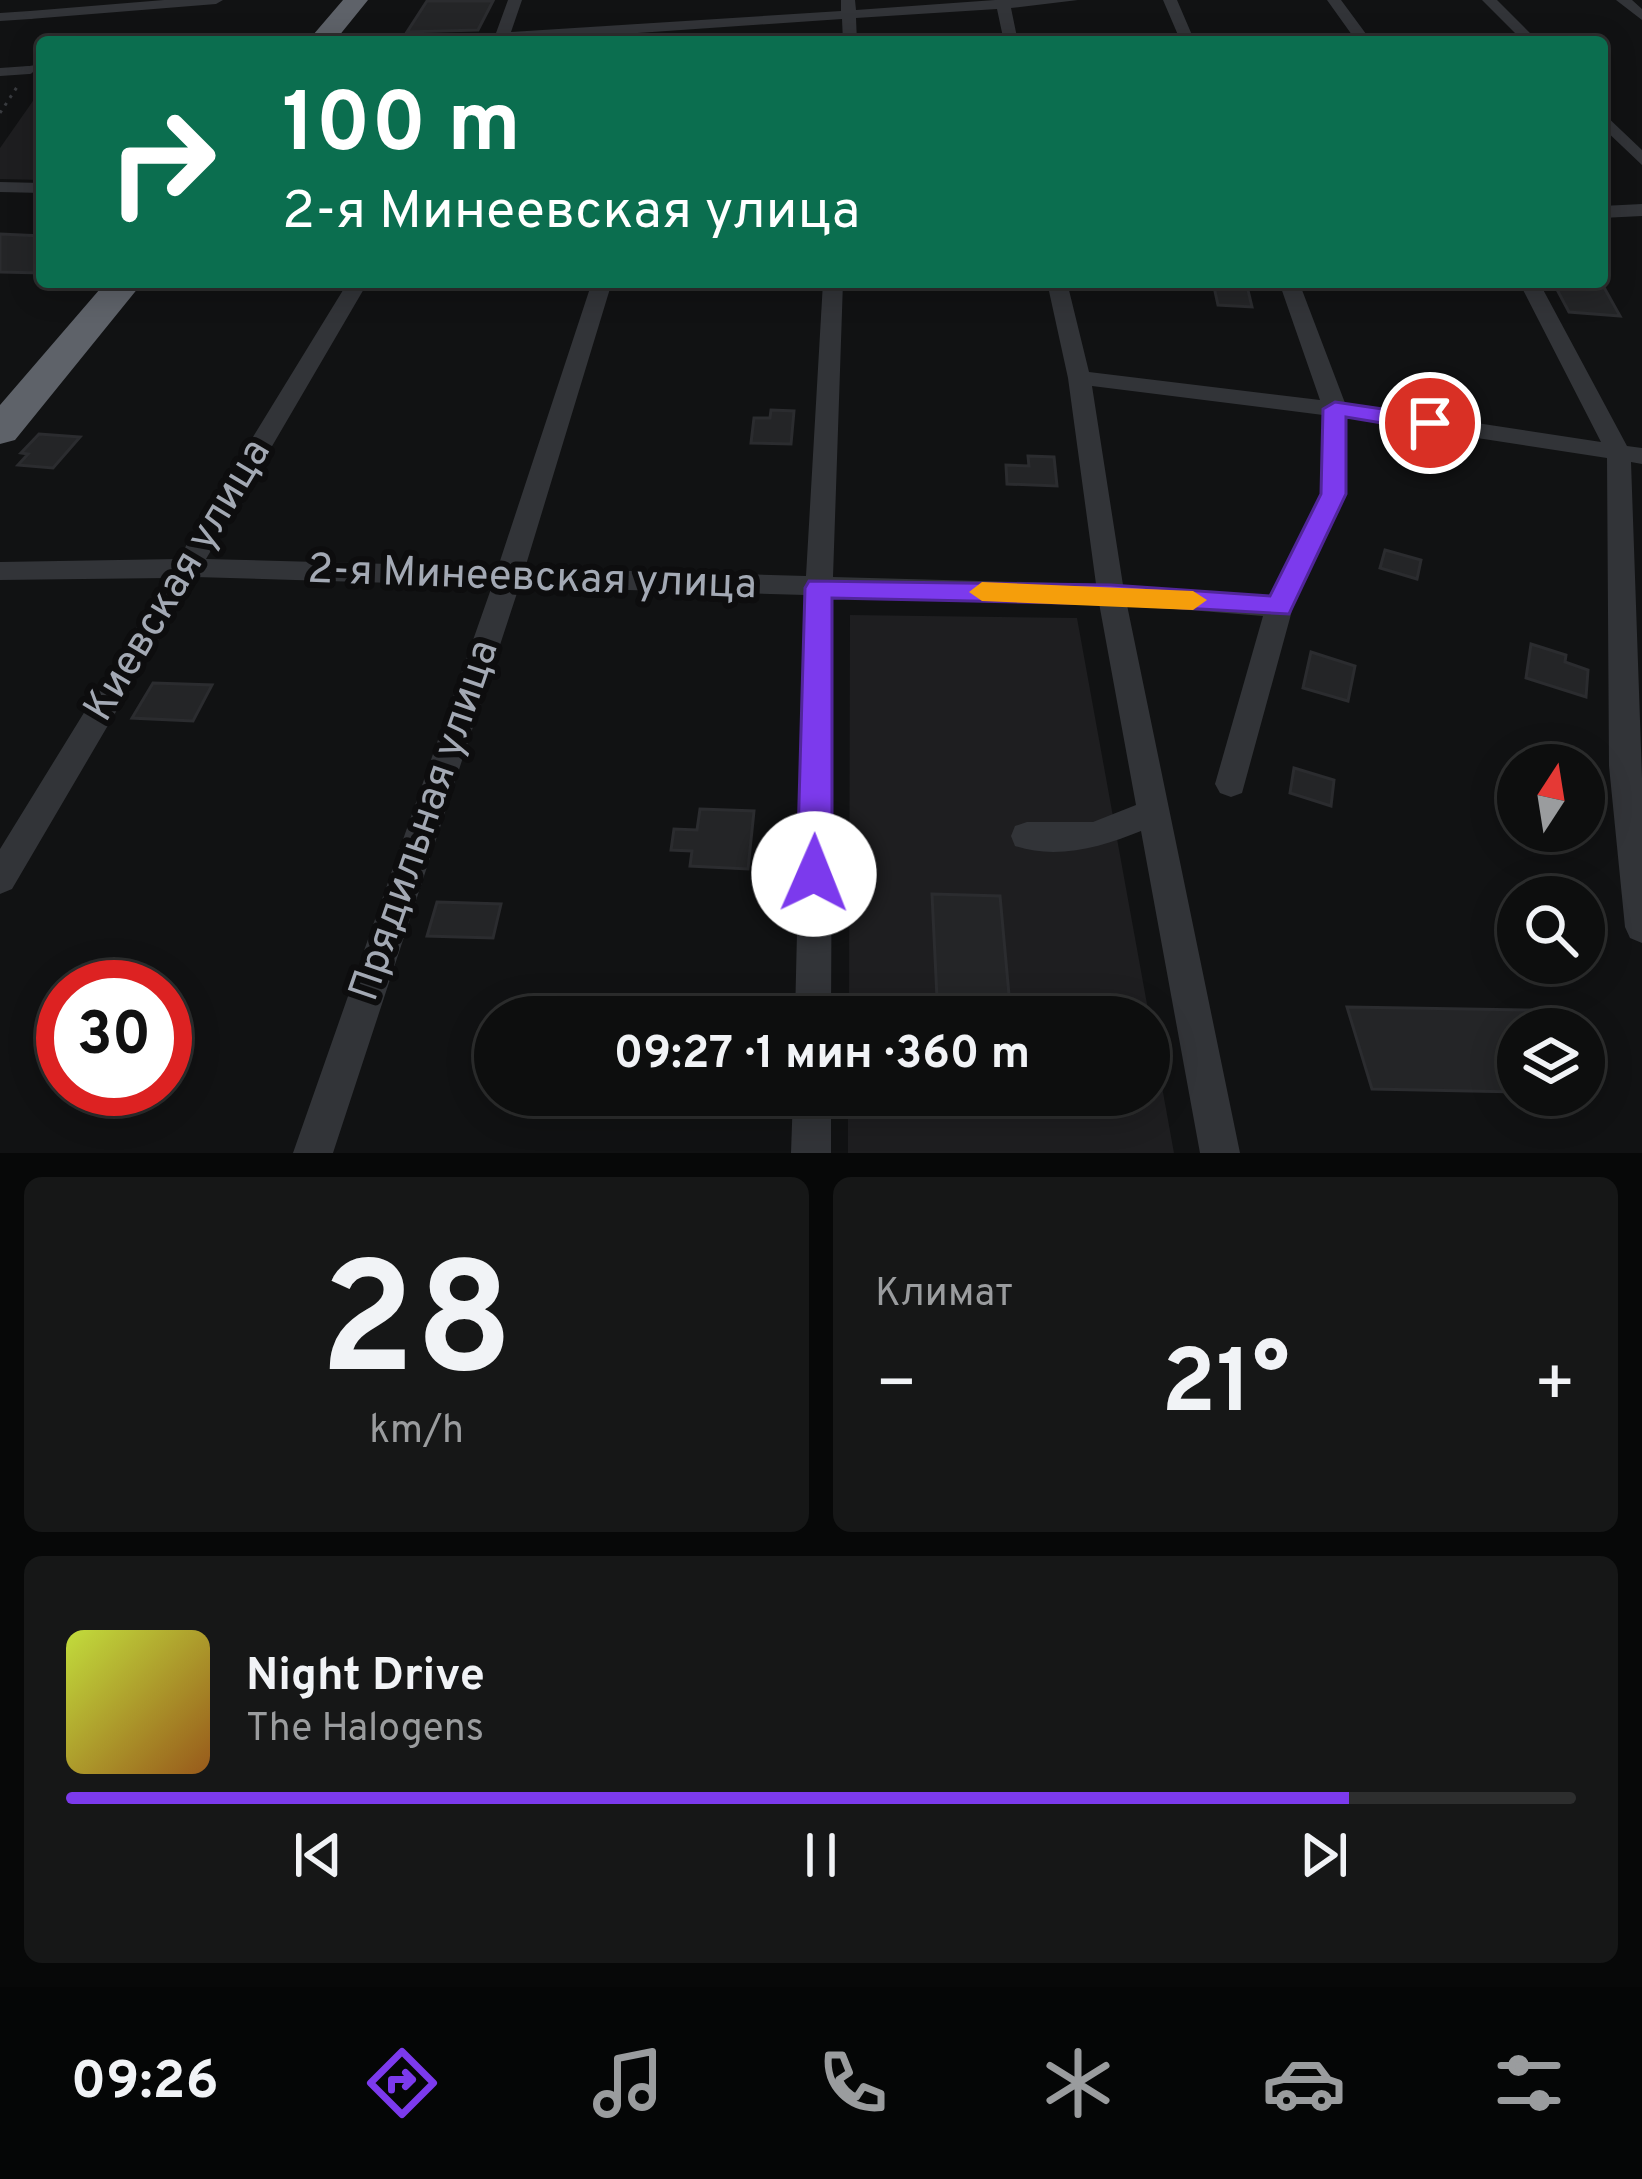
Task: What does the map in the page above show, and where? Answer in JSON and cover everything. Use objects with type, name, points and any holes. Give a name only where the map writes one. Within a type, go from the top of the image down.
[{"type":"highway","points":[[325,36],[356,0]]},
{"type":"highway","points":[[339,36],[368,0]]},
{"type":"highway","points":[[0,403],[102,288]]},
{"type":"highway","points":[[0,430],[120,288]]},
{"type":"street","points":[[30,15],[212,0]]},
{"type":"street","points":[[502,36],[515,0]]},
{"type":"street","points":[[643,36],[678,35],[849,8],[1071,0]]},
{"type":"street","points":[[1170,0],[1185,36]]},
{"type":"street","points":[[1334,0],[1361,36]]},
{"type":"street","points":[[1489,0],[1526,36]]},
{"type":"street","points":[[1623,0],[1642,16]]},
{"type":"street","points":[[1004,2],[1010,36]]},
{"type":"street","points":[[1608,123],[1642,160]]},
{"type":"street","points":[[0,187],[36,188]]},
{"type":"street","points":[[1608,212],[1642,210]]},
{"type":"street","name":"Киевская улица","points":[[0,879],[354,288]]},
{"type":"street","name":"Прядильная улица","points":[[314,1153],[508,579],[600,288]]},
{"type":"street","points":[[813,996],[819,588],[833,288]]},
{"type":"street","points":[[1058,288],[1079,378],[1111,594],[1220,1153]]},
{"type":"street","points":[[1232,784],[1279,607],[1334,494],[1335,409],[1291,288]]},
{"type":"street","points":[[1533,288],[1630,454],[1634,768],[1642,927]]},
{"type":"street","points":[[1079,378],[1335,409],[1630,454]]},
{"type":"street","name":"2-я Минеевская улица","points":[[0,572],[186,568],[1111,594],[1279,607]]},
{"type":"street","points":[[1028,836],[1094,836],[1154,812]]},
{"type":"street","points":[[811,1153],[812,1116]]},
{"type":"lane","points":[[0,17],[30,15]]},
{"type":"lane","points":[[0,72],[36,69]]},
{"type":"path","points":[[0,112],[36,69]]},
{"type":"shaded area","points":[[36,97],[36,180],[0,179],[0,148]]},
{"type":"shaded area","points":[[850,615],[1077,618],[1146,996],[849,996]]},
{"type":"shaded area","points":[[848,1116],[1167,1116],[1174,1153],[848,1153]]},
{"type":"building","points":[[427,1],[493,1],[478,30],[407,32]]},
{"type":"building","points":[[0,234],[36,236],[36,273],[0,272]]},
{"type":"building","points":[[1214,288],[1247,288],[1252,307],[1218,305]]},
{"type":"building","points":[[1556,288],[1604,288],[1620,316],[1569,312]]},
{"type":"building","points":[[771,410],[794,411],[791,444],[751,443],[754,418],[770,418]]},
{"type":"building","points":[[39,434],[80,437],[53,468],[18,465],[28,454],[21,453]]},
{"type":"building","points":[[1028,456],[1054,457],[1057,486],[1007,484],[1006,465],[1029,466]]},
{"type":"building","points":[[1385,550],[1421,560],[1417,579],[1380,568]]},
{"type":"building","points":[[1531,644],[1566,655],[1565,662],[1588,670],[1586,697],[1526,678]]},
{"type":"building","points":[[1311,652],[1355,666],[1348,701],[1303,688]]},
{"type":"building","points":[[153,683],[212,685],[193,721],[132,718]]},
{"type":"building","points":[[1294,768],[1334,780],[1331,806],[1290,793]]},
{"type":"building","points":[[700,809],[754,811],[748,869],[690,866],[692,851],[671,850],[674,829],[697,830]]},
{"type":"building","points":[[932,894],[1000,896],[1009,996],[937,996]]},
{"type":"building","points":[[437,902],[501,904],[493,938],[427,936]]},
{"type":"building","points":[[1347,1007],[1497,1009],[1497,1092],[1372,1089]]},
{"type":"slow traffic","points":[[982,592],[1193,600]]},
{"type":"route","points":[[814,874],[819,588],[1111,594],[1279,607],[1334,494],[1335,409],[1430,423]]}]
